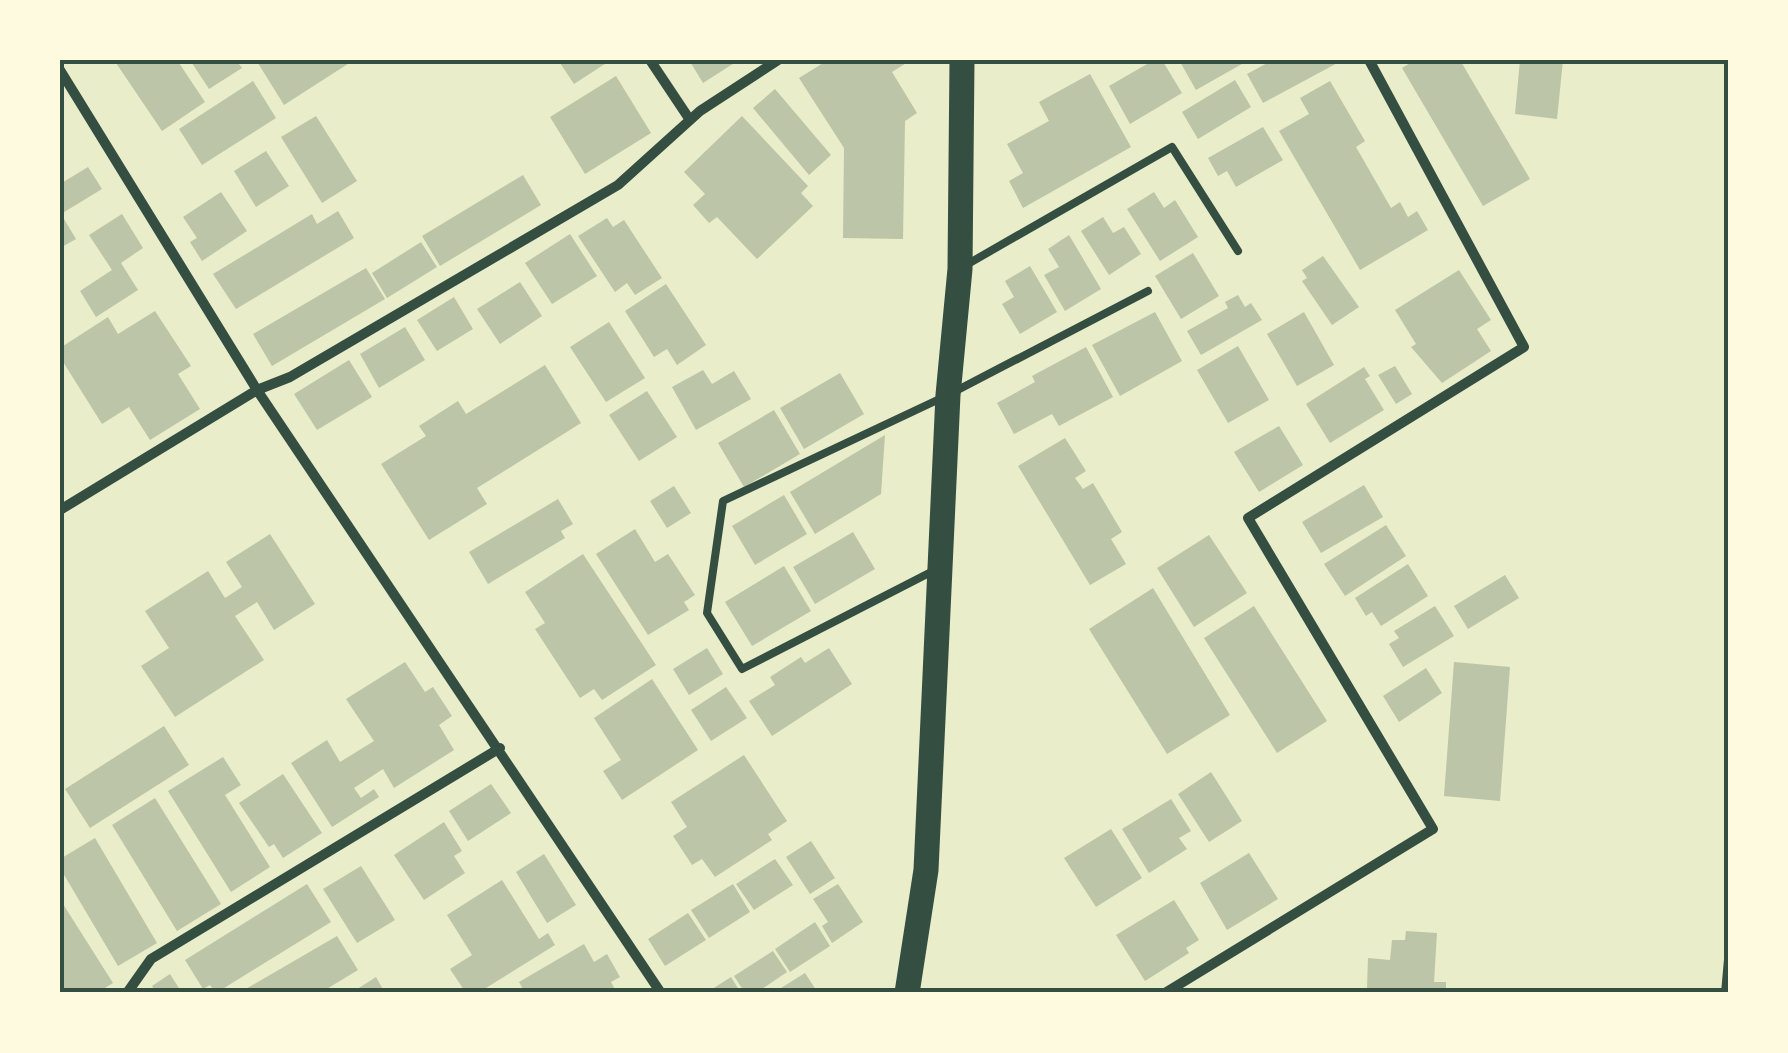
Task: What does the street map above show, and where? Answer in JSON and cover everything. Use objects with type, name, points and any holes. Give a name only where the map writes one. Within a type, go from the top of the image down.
[{"type":"main road","points":[[908,993],[926,870],[948,395],[960,269],[962,60]]},
{"type":"street","points":[[650,60],[690,120]]},
{"type":"street","points":[[60,510],[257,390],[290,378],[618,185],[690,120],[778,60]]},
{"type":"street","points":[[1166,993],[1433,830],[1248,518],[1524,347],[1370,60]]},
{"type":"street","points":[[60,70],[257,390],[661,993]]},
{"type":"street","points":[[127,993],[151,959],[500,748]]},
{"type":"lane","points":[[960,269],[1172,148],[1238,250]]},
{"type":"lane","points":[[942,566],[742,670],[707,613],[723,501],[948,395],[1148,291]]},
{"type":"path","points":[[1724,993],[1728,948]]},
{"type":"building","points":[[114,60],[177,60],[205,102],[162,131]]},
{"type":"building","points":[[190,60],[236,60],[242,68],[209,89]]},
{"type":"building","points":[[256,60],[354,60],[284,105]]},
{"type":"building","points":[[558,60],[611,60],[574,84]]},
{"type":"building","points":[[689,60],[739,60],[703,83]]},
{"type":"building","points":[[828,60],[911,60],[892,72],[917,113],[905,121],[903,239],[843,238],[844,148],[799,78]]},
{"type":"building","points":[[1154,60],[1162,60],[1182,93],[1130,124],[1109,86]]},
{"type":"building","points":[[1179,60],[1249,60],[1196,90]]},
{"type":"building","points":[[1273,60],[1343,60],[1263,103],[1247,74]]},
{"type":"building","points":[[1415,60],[1460,60],[1530,179],[1483,206],[1402,68]]},
{"type":"building","points":[[1520,60],[1563,60],[1557,119],[1515,114]]},
{"type":"building","points":[[1090,74],[1131,147],[1023,208],[1009,181],[1023,173],[1007,144],[1049,121],[1039,102]]},
{"type":"building","points":[[616,76],[651,133],[585,174],[550,117]]},
{"type":"building","points":[[1235,80],[1251,107],[1198,139],[1182,112]]},
{"type":"building","points":[[253,81],[276,118],[202,165],[179,129]]},
{"type":"building","points":[[1330,81],[1365,141],[1356,147],[1391,208],[1400,202],[1408,217],[1417,211],[1428,230],[1360,270],[1279,131],[1309,114],[1300,98]]},
{"type":"building","points":[[775,89],[831,155],[809,175],[753,108]]},
{"type":"building","points":[[316,116],[357,181],[322,203],[281,137]]},
{"type":"building","points":[[742,116],[808,186],[801,193],[813,206],[757,259],[717,217],[709,223],[693,205],[705,194],[684,172]]},
{"type":"building","points":[[1263,127],[1283,160],[1236,187],[1227,171],[1218,176],[1208,158]]},
{"type":"building","points":[[266,151],[289,186],[256,207],[234,171]]},
{"type":"building","points":[[88,167],[102,189],[61,214],[76,239],[60,248],[60,184]]},
{"type":"building","points":[[523,175],[541,205],[440,266],[422,236]]},
{"type":"building","points":[[221,192],[247,231],[202,261],[190,242],[197,238],[183,217]]},
{"type":"building","points":[[1154,192],[1164,208],[1175,200],[1198,237],[1160,261],[1127,209]]},
{"type":"building","points":[[338,211],[354,238],[236,309],[213,274],[312,214],[317,224]]},
{"type":"building","points":[[122,214],[143,248],[121,263],[138,290],[96,317],[80,291],[112,270],[89,235]]},
{"type":"building","points":[[1103,217],[1113,233],[1124,227],[1141,254],[1109,275],[1081,231]]},
{"type":"building","points":[[607,218],[613,227],[624,220],[662,278],[635,295],[627,283],[615,292],[578,236]]},
{"type":"building","points":[[570,234],[597,276],[552,304],[525,263]]},
{"type":"building","points":[[1069,235],[1101,289],[1065,311],[1044,275],[1059,267],[1048,249]]},
{"type":"building","points":[[421,242],[437,267],[387,298],[372,273]]},
{"type":"building","points":[[1193,253],[1219,296],[1181,319],[1155,276]]},
{"type":"building","points":[[1323,256],[1359,307],[1332,325],[1302,281],[1307,278],[1302,270]]},
{"type":"building","points":[[1030,266],[1057,312],[1020,334],[1002,304],[1014,297],[1005,281]]},
{"type":"building","points":[[366,268],[385,299],[272,366],[253,334]]},
{"type":"building","points":[[1459,270],[1491,320],[1477,329],[1491,351],[1442,383],[1411,347],[1416,344],[1395,310]]},
{"type":"building","points":[[520,282],[542,316],[500,344],[477,309]]},
{"type":"building","points":[[666,284],[706,345],[677,365],[667,349],[654,357],[625,311]]},
{"type":"building","points":[[1238,295],[1245,307],[1251,303],[1262,320],[1201,355],[1187,331],[1228,308],[1225,302]]},
{"type":"building","points":[[454,297],[473,329],[437,351],[417,320]]},
{"type":"building","points":[[155,311],[191,366],[178,374],[200,409],[150,440],[129,407],[102,424],[60,357],[60,348],[108,317],[118,334]]},
{"type":"building","points":[[1155,312],[1182,361],[1120,396],[1092,345]]},
{"type":"building","points":[[1304,312],[1334,365],[1297,386],[1267,334]]},
{"type":"building","points":[[609,322],[645,378],[606,402],[570,347]]},
{"type":"building","points":[[405,327],[425,360],[379,388],[360,354]]},
{"type":"building","points":[[1238,346],[1269,400],[1228,423],[1197,370]]},
{"type":"building","points":[[1086,347],[1113,397],[1059,426],[1052,414],[1014,434],[997,403],[1035,382],[1032,376]]},
{"type":"building","points":[[349,360],[372,397],[317,430],[294,394]]},
{"type":"building","points":[[545,365],[581,423],[477,488],[487,504],[429,540],[381,464],[426,436],[419,426],[458,401],[466,414]]},
{"type":"building","points":[[1395,366],[1412,394],[1396,404],[1378,375]]},
{"type":"building","points":[[1364,367],[1370,376],[1365,379],[1384,410],[1330,443],[1306,404]]},
{"type":"building","points":[[703,370],[712,384],[734,371],[751,399],[696,430],[672,387]]},
{"type":"building","points":[[840,373],[864,414],[804,449],[780,408]]},
{"type":"building","points":[[647,391],[677,437],[639,461],[609,415]]},
{"type":"building","points":[[774,410],[800,454],[744,487],[718,443]]},
{"type":"building","points":[[1279,426],[1303,465],[1259,492],[1234,452]]},
{"type":"building","points":[[885,435],[881,494],[815,534],[790,492]]},
{"type":"building","points":[[1065,438],[1086,471],[1075,478],[1083,489],[1093,483],[1122,532],[1111,539],[1126,564],[1090,585],[1018,466]]},
{"type":"building","points":[[1364,485],[1383,517],[1321,553],[1302,522]]},
{"type":"building","points":[[674,486],[691,513],[667,528],[650,501]]},
{"type":"building","points":[[784,495],[807,534],[755,565],[732,526]]},
{"type":"building","points":[[558,499],[573,524],[561,531],[565,538],[488,584],[469,552]]},
{"type":"building","points":[[1386,525],[1406,556],[1345,596],[1324,564]]},
{"type":"building","points":[[635,529],[655,562],[668,554],[695,595],[684,602],[689,610],[648,635],[596,554]]},
{"type":"building","points":[[853,532],[875,569],[815,604],[793,567]]},
{"type":"building","points":[[270,534],[315,604],[274,630],[257,602],[235,616],[264,660],[175,717],[141,666],[169,648],[145,611],[208,571],[225,598],[242,587],[226,562]]},
{"type":"building","points":[[1209,535],[1247,593],[1194,627],[1157,568]]},
{"type":"building","points":[[583,554],[656,665],[602,700],[594,689],[580,698],[535,629],[545,623],[525,592]]},
{"type":"building","points":[[1408,564],[1428,596],[1381,626],[1372,612],[1366,616],[1355,598]]},
{"type":"building","points":[[784,566],[811,611],[752,646],[725,602]]},
{"type":"building","points":[[1505,575],[1519,598],[1468,629],[1454,606]]},
{"type":"building","points":[[1153,588],[1230,715],[1167,754],[1089,629]]},
{"type":"building","points":[[1254,606],[1327,721],[1277,753],[1204,638]]},
{"type":"building","points":[[1435,606],[1454,636],[1403,667],[1389,644],[1399,638],[1394,631]]},
{"type":"building","points":[[707,648],[723,674],[689,695],[673,669]]},
{"type":"building","points":[[829,648],[852,684],[772,736],[749,701],[775,685],[770,677],[801,657],[805,663]]},
{"type":"building","points":[[405,662],[425,692],[433,687],[452,716],[439,725],[454,750],[394,788],[383,769],[354,788],[361,798],[374,789],[379,797],[332,827],[291,763],[327,740],[340,762],[374,741],[346,699]]},
{"type":"building","points":[[1454,662],[1510,667],[1500,801],[1444,796]]},
{"type":"building","points":[[1426,668],[1442,693],[1399,722],[1383,696]]},
{"type":"building","points":[[652,679],[698,750],[622,800],[603,771],[621,760],[594,718]]},
{"type":"building","points":[[726,687],[747,718],[711,741],[691,710]]},
{"type":"building","points":[[164,726],[189,765],[90,828],[65,789]]},
{"type":"building","points":[[744,755],[787,821],[768,834],[772,840],[715,877],[702,859],[692,865],[673,836],[687,827],[671,802]]},
{"type":"building","points":[[223,757],[241,785],[225,795],[270,867],[231,892],[168,791]]},
{"type":"building","points":[[1211,772],[1242,821],[1209,842],[1178,794]]},
{"type":"building","points":[[283,774],[322,833],[283,858],[274,844],[269,847],[239,803]]},
{"type":"building","points":[[491,784],[511,813],[468,841],[449,811]]},
{"type":"building","points":[[155,798],[221,904],[177,931],[112,825]]},
{"type":"building","points":[[1171,799],[1191,831],[1179,838],[1187,849],[1149,873],[1122,829]]},
{"type":"building","points":[[444,822],[462,851],[454,856],[465,873],[424,900],[394,855]]},
{"type":"building","points":[[1111,829],[1142,878],[1096,907],[1064,858]]},
{"type":"building","points":[[95,838],[157,943],[118,966],[60,868],[60,859]]},
{"type":"building","points":[[811,841],[835,878],[810,894],[786,857]]},
{"type":"building","points":[[1249,853],[1278,899],[1227,930],[1200,883]]},
{"type":"building","points":[[544,854],[576,905],[547,923],[516,872]]},
{"type":"building","points":[[775,859],[793,885],[754,910],[736,884]]},
{"type":"building","points":[[361,866],[395,920],[357,943],[323,889]]},
{"type":"building","points":[[502,880],[539,939],[548,933],[555,945],[478,993],[466,993],[450,969],[472,955],[447,915]]},
{"type":"building","points":[[307,884],[331,922],[216,993],[210,985],[203,989],[185,960]]},
{"type":"building","points":[[733,884],[750,912],[709,938],[691,910]]},
{"type":"building","points":[[838,884],[863,922],[832,943],[822,926],[828,922],[813,899]]},
{"type":"building","points":[[1174,900],[1199,940],[1186,948],[1189,953],[1145,981],[1116,935]]},
{"type":"building","points":[[63,904],[113,983],[97,993],[60,993]]},
{"type":"building","points":[[688,913],[706,940],[665,966],[648,939]]},
{"type":"building","points":[[815,922],[830,946],[790,972],[775,949]]},
{"type":"building","points":[[1406,931],[1437,933],[1434,982],[1446,982],[1446,993],[1367,989],[1368,958],[1390,960],[1392,940],[1405,940]]},
{"type":"building","points":[[337,936],[358,970],[320,993],[239,993]]},
{"type":"building","points":[[584,944],[594,962],[607,954],[620,977],[611,982],[617,993],[525,993],[519,982]]},
{"type":"building","points":[[773,951],[787,972],[756,993],[745,993],[734,976]]},
{"type":"building","points":[[805,973],[818,993],[773,993]]},
{"type":"building","points":[[170,974],[182,993],[156,993],[152,986]]},
{"type":"building","points":[[376,977],[385,993],[351,993]]},
{"type":"building","points":[[731,977],[741,993],[706,993]]}]
